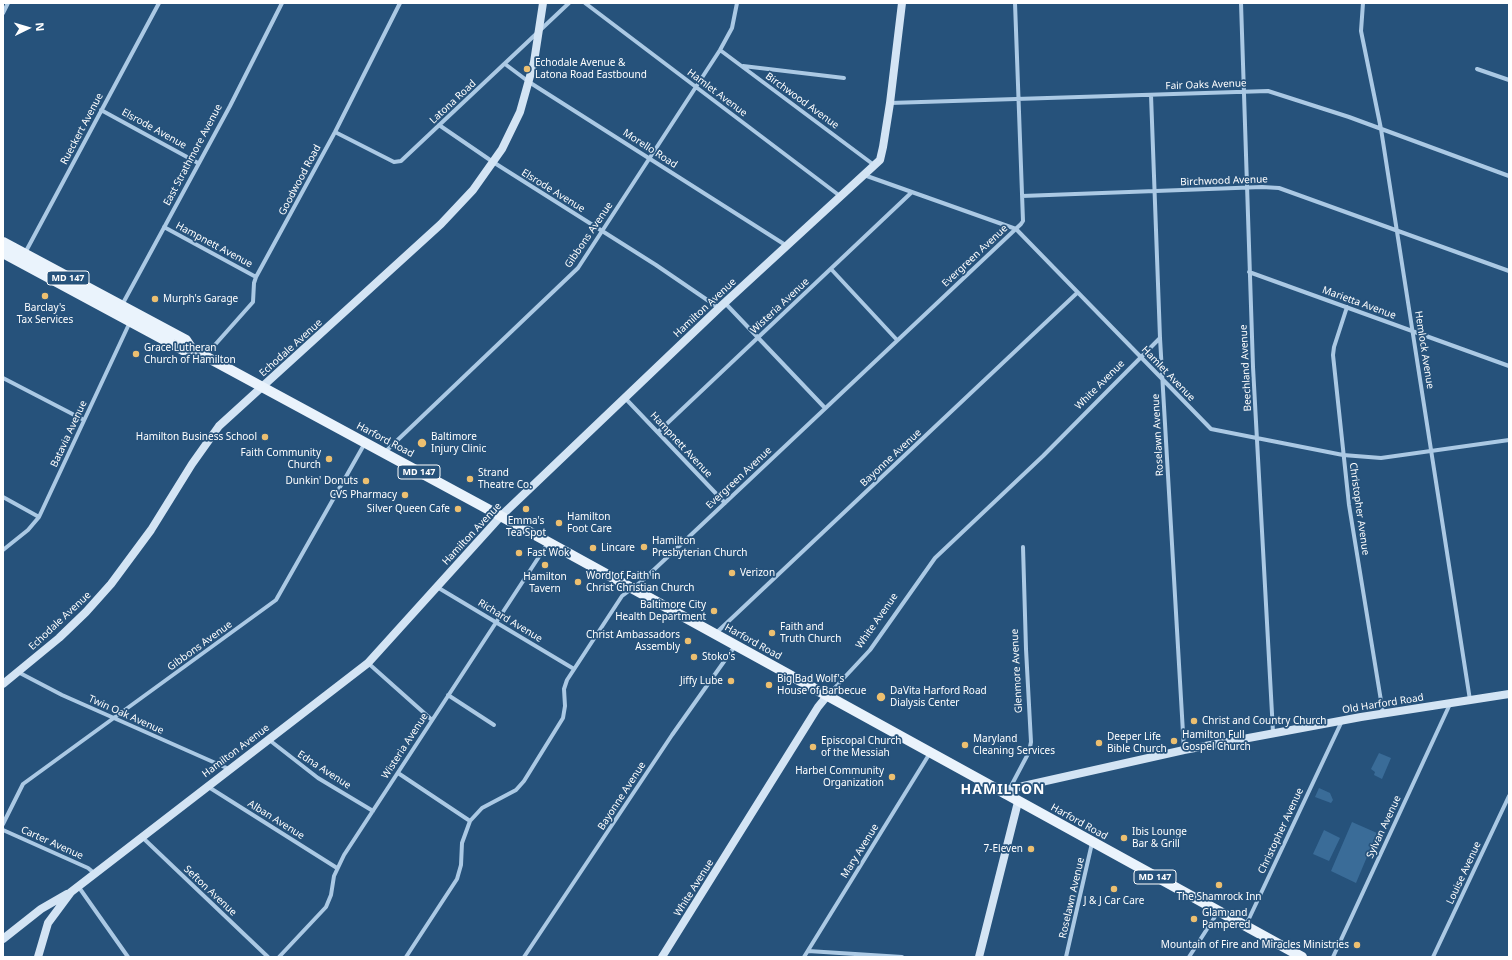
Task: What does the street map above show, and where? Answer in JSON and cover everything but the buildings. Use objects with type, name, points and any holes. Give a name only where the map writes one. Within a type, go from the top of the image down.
[{"type":"main road","name":"Harford Road","points":[[3,242],[22,258],[119,311],[186,340],[192,349],[204,356],[549,542],[930,753],[1007,791],[1018,802],[1302,957]]},
{"type":"main road","name":"Harford Road","points":[[3,254],[22,258]]},
{"type":"street","points":[[3,13],[8,3]]},
{"type":"street","name":"Rueckert Avenue","points":[[22,258],[159,3]]},
{"type":"street","name":"East Strathmore Avenue","points":[[119,311],[282,3]]},
{"type":"street","name":"Goodwood Road","points":[[204,356],[253,302],[254,283],[256,277],[335,132],[400,3]]},
{"type":"street","name":"Echodale Avenue","points":[[3,684],[59,638],[100,597],[138,548],[219,426],[442,224],[473,190],[493,162],[510,134],[520,112],[529,82],[543,3]]},
{"type":"street","name":"Latona Road","points":[[335,132],[398,163],[402,162],[439,125],[569,3]]},
{"type":"street","name":"Hamlet Avenue","points":[[585,3],[840,196]]},
{"type":"street","name":"Gibbons Avenue","points":[[384,453],[573,273],[720,50],[734,24],[737,3]]},
{"type":"street","name":"Hamilton Avenue","points":[[38,957],[48,923],[74,889],[368,663],[500,516],[625,397],[874,165],[882,155],[902,3]]},
{"type":"street","name":"Evergreen Avenue","points":[[406,957],[457,879],[461,865],[462,843],[470,821],[482,808],[512,792],[524,781],[563,718],[565,706],[564,689],[567,680],[622,596],[725,503],[1023,221],[1015,3]]},
{"type":"street","name":"Beechland Avenue","points":[[1241,3],[1249,272],[1273,732]]},
{"type":"street","name":"Hemlock Avenue","points":[[1363,3],[1360,26],[1380,129],[1397,231],[1470,700]]},
{"type":"street","name":"Birchwood Avenue","points":[[720,50],[874,165]]},
{"type":"street","name":"Morello Road","points":[[505,64],[529,82],[787,246]]},
{"type":"street","points":[[743,66],[844,78]]},
{"type":"street","points":[[1477,69],[1509,80]]},
{"type":"street","name":"Fair Oaks Avenue","points":[[890,103],[1244,91],[1277,92],[1509,176]]},
{"type":"street","name":"Roselawn Avenue","points":[[1151,95],[1160,338],[1164,382],[1184,750]]},
{"type":"street","name":"Elsrode Avenue","points":[[102,110],[198,163]]},
{"type":"street","name":"Elsrode Avenue","points":[[439,125],[493,162],[722,306],[758,338],[825,408]]},
{"type":"street","name":"Hamlet Avenue","points":[[864,175],[1016,229],[1141,359],[1211,429],[1343,456],[1390,458],[1509,440]]},
{"type":"street","name":"Birchwood Avenue","points":[[1022,196],[1247,187],[1279,188],[1509,271]]},
{"type":"street","name":"Wisteria Avenue","points":[[658,432],[912,192]]},
{"type":"street","name":"Hampnett Avenue","points":[[164,227],[256,277]]},
{"type":"street","points":[[831,269],[897,340]]},
{"type":"street","name":"Marietta Avenue","points":[[1249,272],[1509,366]]},
{"type":"street","name":"Bayonne Avenue","points":[[715,634],[1077,293]]},
{"type":"street","name":"Christopher Avenue","points":[[1347,307],[1334,347],[1333,355],[1349,505],[1383,714]]},
{"type":"street","name":"Batavia Avenue","points":[[3,550],[28,530],[39,517],[132,317]]},
{"type":"street","name":"White Avenue","points":[[662,957],[818,707],[870,650],[935,558],[1044,456],[1160,338]]},
{"type":"street","points":[[3,378],[84,420]]},
{"type":"street","name":"Hampnett Avenue","points":[[625,397],[725,503]]},
{"type":"street","name":"Gibbons Avenue","points":[[3,824],[23,784],[276,600],[365,443]]},
{"type":"street","points":[[3,497],[39,517]]},
{"type":"street","name":"Wisteria Avenue","points":[[279,957],[326,907],[337,868],[448,695],[549,542]]},
{"type":"street","name":"Glenmore Avenue","points":[[1007,791],[1028,752],[1031,742],[1023,547]]},
{"type":"street","name":"Richard Avenue","points":[[437,587],[574,669]]},
{"type":"street","name":"Bayonne Avenue","points":[[524,957],[672,735],[735,645]]},
{"type":"street","points":[[368,663],[432,720]]},
{"type":"street","name":"Twin Oak Avenue","points":[[18,672],[62,695],[229,769]]},
{"type":"street","name":"Old Harford Road","points":[[1007,791],[1184,750],[1273,732],[1509,694]]},
{"type":"street","points":[[448,695],[494,725]]},
{"type":"street","name":"Sylvan Avenue","points":[[1333,957],[1450,704]]},
{"type":"street","name":"Christopher Avenue","points":[[1246,926],[1342,721]]},
{"type":"street","name":"Edna Avenue","points":[[268,739],[318,778],[373,811]]},
{"type":"street","name":"Mary Avenue","points":[[804,957],[930,753]]},
{"type":"street","points":[[398,773],[470,821]]},
{"type":"street","name":"Alban Avenue","points":[[207,786],[337,868]]},
{"type":"street","name":"Louise Avenue","points":[[1433,957],[1509,796]]},
{"type":"street","points":[[979,957],[1018,802]]},
{"type":"street","name":"Carter Avenue","points":[[3,830],[88,868],[94,873]]},
{"type":"street","name":"Sefton Avenue","points":[[142,837],[268,957]]},
{"type":"street","name":"Roselawn Avenue","points":[[1066,957],[1092,843]]},
{"type":"street","points":[[3,938],[41,909],[74,889],[128,957]]},
{"type":"street","points":[[1189,957],[1219,911]]},
{"type":"street","points":[[808,951],[902,957]]},
{"type":"shaded area","points":[[1379,753],[1391,758],[1382,779],[1374,775],[1375,772],[1371,769]]},
{"type":"shaded area","points":[[1319,788],[1330,793],[1333,800],[1331,803],[1315,797]]},
{"type":"shaded area","points":[[1352,822],[1377,833],[1356,883],[1331,871]]},
{"type":"shaded area","points":[[1324,830],[1340,838],[1329,861],[1313,854]]},
{"type":"place","name":"Echodale Avenue & Latona Road Eastbound","points":[[527,69]]},
{"type":"place","name":"Barclay's Tax Services","points":[[45,296]]},
{"type":"place","name":"Murph's Garage","points":[[155,299]]},
{"type":"place","name":"Grace Lutheran Church of Hamilton","points":[[136,354]]},
{"type":"place","name":"Hamilton Business School","points":[[265,437]]},
{"type":"place","name":"Baltimore Injury Clinic","points":[[422,443]]},
{"type":"place","name":"Faith Community Church","points":[[329,459]]},
{"type":"place","name":"Strand Theatre Co.","points":[[470,479]]},
{"type":"place","name":"Dunkin' Donuts","points":[[366,481]]},
{"type":"place","name":"CVS Pharmacy","points":[[405,495]]},
{"type":"place","name":"Silver Queen Cafe","points":[[458,509]]},
{"type":"place","name":"Emma's Tea Spot","points":[[526,509]]},
{"type":"place","name":"Hamilton Foot Care","points":[[559,523]]},
{"type":"place","name":"Hamilton Presbyterian Church","points":[[644,547]]},
{"type":"place","name":"Lincare","points":[[593,548]]},
{"type":"place","name":"Fast Wok","points":[[519,553]]},
{"type":"place","name":"Hamilton Tavern","points":[[545,565]]},
{"type":"place","name":"Verizon","points":[[732,573]]},
{"type":"place","name":"Word of Faith in Christ Christian Church","points":[[578,582]]},
{"type":"place","name":"Baltimore City Health Department","points":[[714,611]]},
{"type":"place","name":"Faith and Truth Church","points":[[772,633]]},
{"type":"place","name":"Christ Ambassadors Assembly","points":[[688,641]]},
{"type":"place","name":"Stoko's","points":[[694,657]]},
{"type":"place","name":"Jiffy Lube","points":[[731,681]]},
{"type":"place","name":"Big Bad Wolf's House of Barbecue","points":[[769,685]]},
{"type":"place","name":"DaVita Harford Road Dialysis Center","points":[[881,697]]},
{"type":"place","name":"Christ and Country Church","points":[[1194,721]]},
{"type":"place","name":"Hamilton Full Gospel Church","points":[[1174,741]]},
{"type":"place","name":"Deeper Life Bible Church","points":[[1099,743]]},
{"type":"place","name":"Maryland Cleaning Services","points":[[965,745]]},
{"type":"place","name":"Episcopal Church of the Messiah","points":[[813,747]]},
{"type":"place","name":"Harbel Community Organization","points":[[892,777]]},
{"type":"place","name":"Ibis Lounge Bar & Grill","points":[[1124,838]]},
{"type":"place","name":"7-Eleven","points":[[1031,849]]},
{"type":"place","name":"The Shamrock Inn","points":[[1219,885]]},
{"type":"place","name":"J & J Car Care","points":[[1114,889]]},
{"type":"place","name":"Glam and Pampered","points":[[1194,919]]},
{"type":"place","name":"Mountain of Fire and Miracles Ministries","points":[[1357,945]]},
{"type":"district","name":"HAMILTON","points":[[1003,790]]}]
